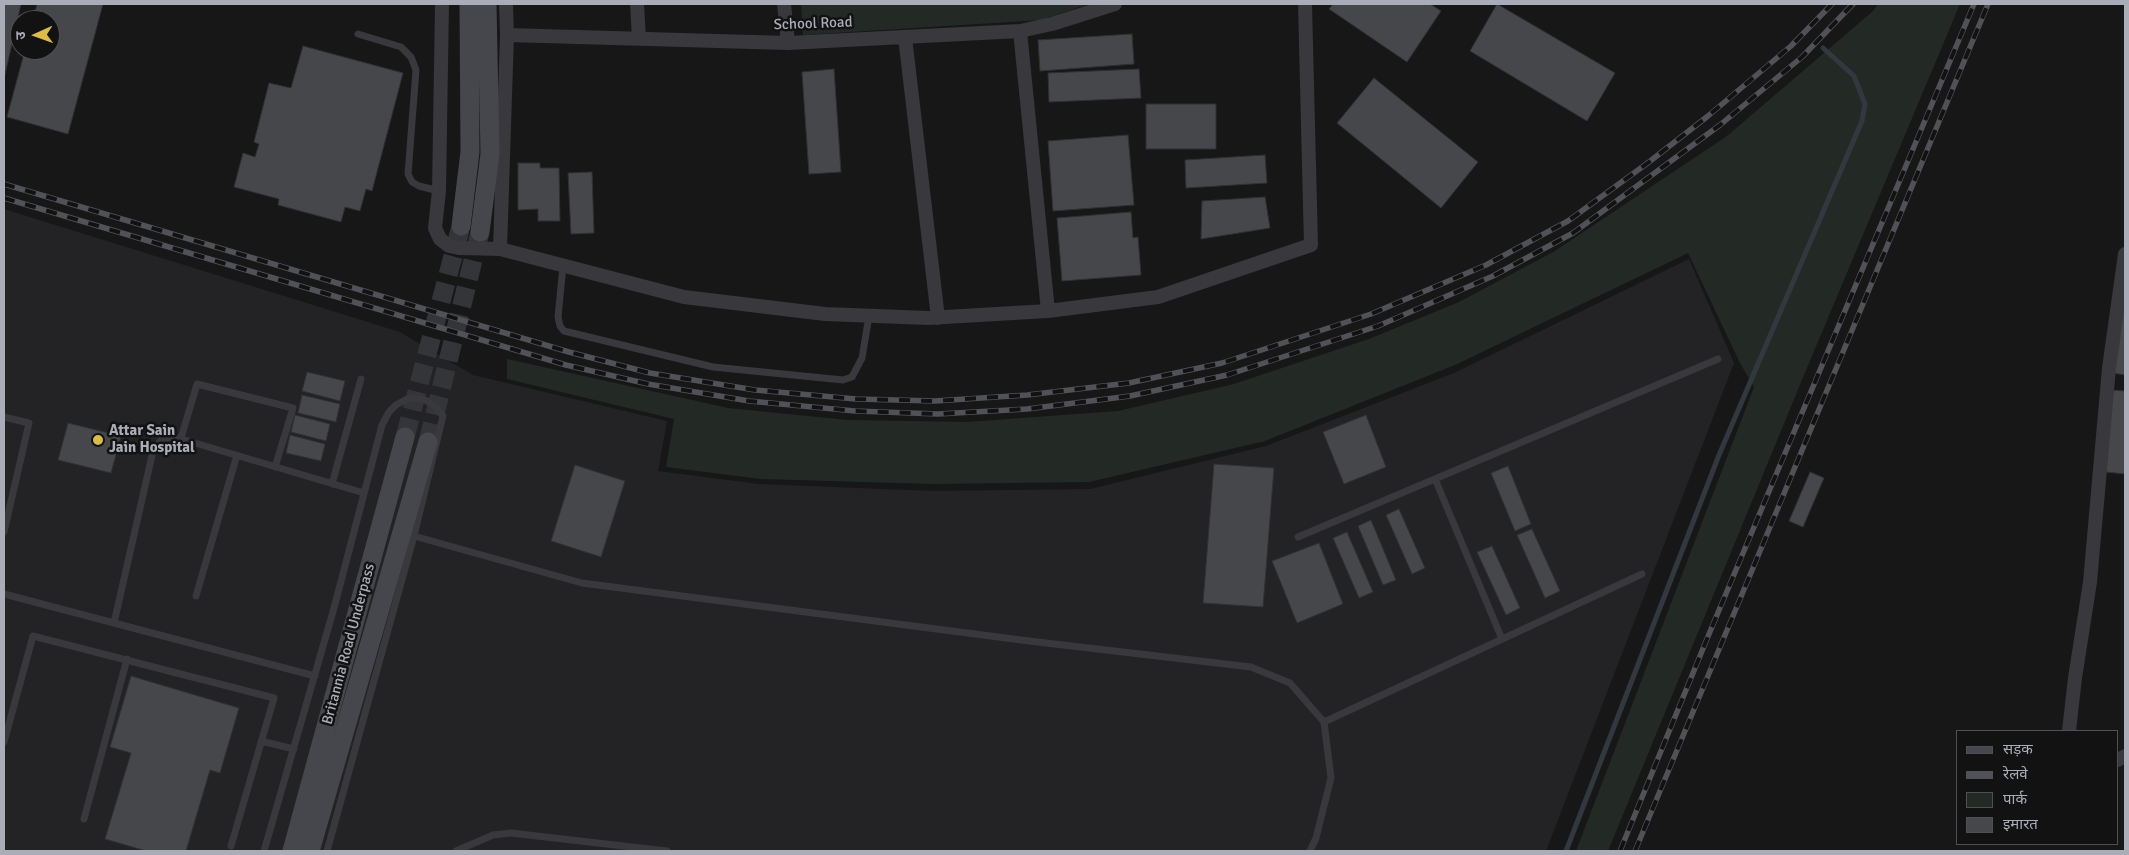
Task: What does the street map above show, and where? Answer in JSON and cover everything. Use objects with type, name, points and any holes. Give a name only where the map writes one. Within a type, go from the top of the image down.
[{"type":"main road","points":[[461,226],[470,152],[469,4]]},
{"type":"main road","points":[[480,232],[490,154],[487,4]]},
{"type":"main road","name":"Britannia Road Underpass","points":[[292,851],[405,437]]},
{"type":"main road","name":"Britannia Road Underpass","points":[[310,851],[428,442]]},
{"type":"street","points":[[442,4],[443,56],[439,191],[435,228],[440,239],[450,246],[500,249],[684,297],[825,314],[938,318],[1048,311],[1158,297],[1311,245],[1304,4]]},
{"type":"street","points":[[500,249],[507,35],[506,4]]},
{"type":"street","points":[[637,4],[639,38]]},
{"type":"street","points":[[784,4],[788,43]]},
{"type":"street","name":"School Road","points":[[507,35],[788,43],[1020,31],[1052,24],[1116,4]]},
{"type":"street","points":[[1020,31],[1048,311]]},
{"type":"street","points":[[905,37],[938,318]]},
{"type":"street","points":[[2068,730],[2090,582],[2110,368],[2125,254]]},
{"type":"lane","points":[[358,34],[401,48],[410,57],[416,70],[408,174],[412,182],[419,186],[439,191]]},
{"type":"lane","points":[[563,266],[558,317],[560,326],[564,331],[712,366],[843,380],[852,377],[862,358],[869,316]]},
{"type":"lane","points":[[1298,537],[1718,360]]},
{"type":"lane","points":[[332,484],[361,379]]},
{"type":"lane","points":[[181,438],[197,384],[293,408],[275,467]]},
{"type":"lane","points":[[264,851],[315,676],[382,425],[389,412],[407,399],[425,400],[435,406],[442,416],[442,421],[414,536],[326,851]]},
{"type":"lane","points":[[4,417],[30,423],[4,532]]},
{"type":"lane","points":[[114,623],[153,451],[161,440],[181,438],[364,493]]},
{"type":"lane","points":[[196,596],[237,455]]},
{"type":"lane","points":[[1435,479],[1502,640]]},
{"type":"lane","points":[[414,536],[582,583],[1251,667],[1290,683],[1324,722],[1331,778],[1316,838],[1310,851]]},
{"type":"lane","points":[[1324,722],[1642,574]]},
{"type":"lane","points":[[4,594],[315,676]]},
{"type":"lane","points":[[4,742],[32,636],[274,698],[231,846]]},
{"type":"lane","points":[[84,819],[127,659]]},
{"type":"lane","points":[[261,741],[294,749]]},
{"type":"lane","points":[[456,851],[492,835],[510,833],[667,851]]},
{"type":"shaded area","points":[[4,209],[400,332],[473,375],[667,421],[658,471],[759,484],[933,491],[1090,489],[1266,446],[1454,373],[1689,259],[1734,363],[1546,851],[4,851]]},
{"type":"green space","points":[[801,4],[1089,4],[1041,20],[803,35]]},
{"type":"green space","points":[[1878,4],[1960,4],[1804,375],[1608,851],[1576,851],[1754,387],[1740,363],[1688,253],[1455,365],[1265,441],[1089,482],[932,484],[761,479],[666,467],[674,419],[507,379],[507,359],[728,408],[848,420],[967,422],[1118,411],[1234,384],[1369,339],[1459,302],[1555,251],[1727,136],[1873,11]]},
{"type":"building","points":[[4,4],[21,4],[20,10],[10,10],[10,53],[4,79]]},
{"type":"building","points":[[37,4],[103,4],[68,134],[7,117],[22,60],[60,60],[60,10],[36,10]]},
{"type":"building","points":[[1333,4],[1430,4],[1441,11],[1407,62],[1329,9]]},
{"type":"building","points":[[1497,4],[1615,73],[1587,121],[1470,51]]},
{"type":"building","points":[[1132,34],[1134,64],[1040,71],[1038,40]]},
{"type":"building","points":[[303,46],[403,73],[372,191],[366,189],[360,211],[345,207],[341,222],[278,205],[279,199],[234,187],[243,153],[255,157],[259,144],[254,142],[269,83],[291,88]]},
{"type":"building","points":[[834,69],[841,172],[809,174],[802,72]]},
{"type":"building","points":[[1139,69],[1141,98],[1049,102],[1048,73]]},
{"type":"building","points":[[1374,78],[1478,162],[1441,208],[1337,123]]},
{"type":"building","points":[[1146,104],[1216,104],[1216,149],[1146,149]]},
{"type":"building","points":[[1128,135],[1134,205],[1053,211],[1048,141]]},
{"type":"building","points":[[1265,155],[1267,183],[1186,188],[1185,160]]},
{"type":"building","points":[[518,163],[540,163],[540,168],[559,168],[560,221],[538,221],[538,209],[518,210]]},
{"type":"building","points":[[592,172],[594,233],[571,234],[568,173]]},
{"type":"building","points":[[1265,197],[1270,228],[1201,239],[1202,201]]},
{"type":"building","points":[[1131,212],[1133,238],[1138,237],[1141,275],[1062,281],[1057,218]]},
{"type":"building","points":[[2125,290],[2125,375],[2113,373]]},
{"type":"building","points":[[307,372],[345,381],[340,401],[302,391]]},
{"type":"building","points":[[2111,390],[2125,391],[2125,474],[2106,472]]},
{"type":"building","points":[[302,395],[340,404],[336,422],[298,413]]},
{"type":"building","points":[[295,415],[330,424],[326,441],[291,432]]},
{"type":"building","points":[[1366,415],[1386,467],[1344,484],[1323,432]]},
{"type":"building","points":[[68,423],[121,436],[111,473],[58,460]]},
{"type":"building","points":[[290,435],[325,444],[321,461],[286,453]]},
{"type":"building","points":[[1214,464],[1274,468],[1263,607],[1203,603]]},
{"type":"building","points":[[575,465],[625,481],[601,557],[551,541]]},
{"type":"building","points":[[1508,466],[1531,524],[1515,531],[1491,473]]},
{"type":"building","points":[[1810,472],[1824,478],[1803,527],[1789,521]]},
{"type":"building","points":[[1399,509],[1425,568],[1412,574],[1386,515]]},
{"type":"building","points":[[1371,520],[1396,580],[1383,585],[1358,526]]},
{"type":"building","points":[[1532,529],[1560,591],[1545,598],[1517,535]]},
{"type":"building","points":[[1347,532],[1373,592],[1359,598],[1333,538]]},
{"type":"building","points":[[1319,543],[1343,604],[1297,623],[1272,561]]},
{"type":"building","points":[[1492,546],[1520,608],[1506,615],[1477,552]]},
{"type":"building","points":[[131,676],[239,708],[220,773],[210,770],[186,851],[146,851],[105,839],[131,753],[110,747]]},
{"type":"waterway","points":[[1566,851],[1719,455],[1862,121],[1865,104],[1854,76],[1823,48]]},
{"type":"tunnel","points":[[405,437],[461,226]]},
{"type":"tunnel","points":[[428,442],[480,232]]},
{"type":"railway","points":[[4,184],[569,352],[650,373],[755,390],[856,399],[935,401],[1027,395],[1129,383],[1222,363],[1371,314],[1486,265],[1568,221],[1649,162],[1708,116],[1791,46],[1832,4]]},
{"type":"railway","points":[[4,198],[566,365],[648,384],[749,401],[855,411],[938,414],[1027,409],[1130,396],[1227,375],[1378,326],[1493,276],[1573,233],[1720,125],[1802,57],[1853,4]]},
{"type":"railway","points":[[1620,851],[1709,634],[1974,4]]},
{"type":"railway","points":[[1635,851],[1988,4]]},
{"type":"place","name":"Attar Sain Jain Hospital","points":[[98,440]]}]
